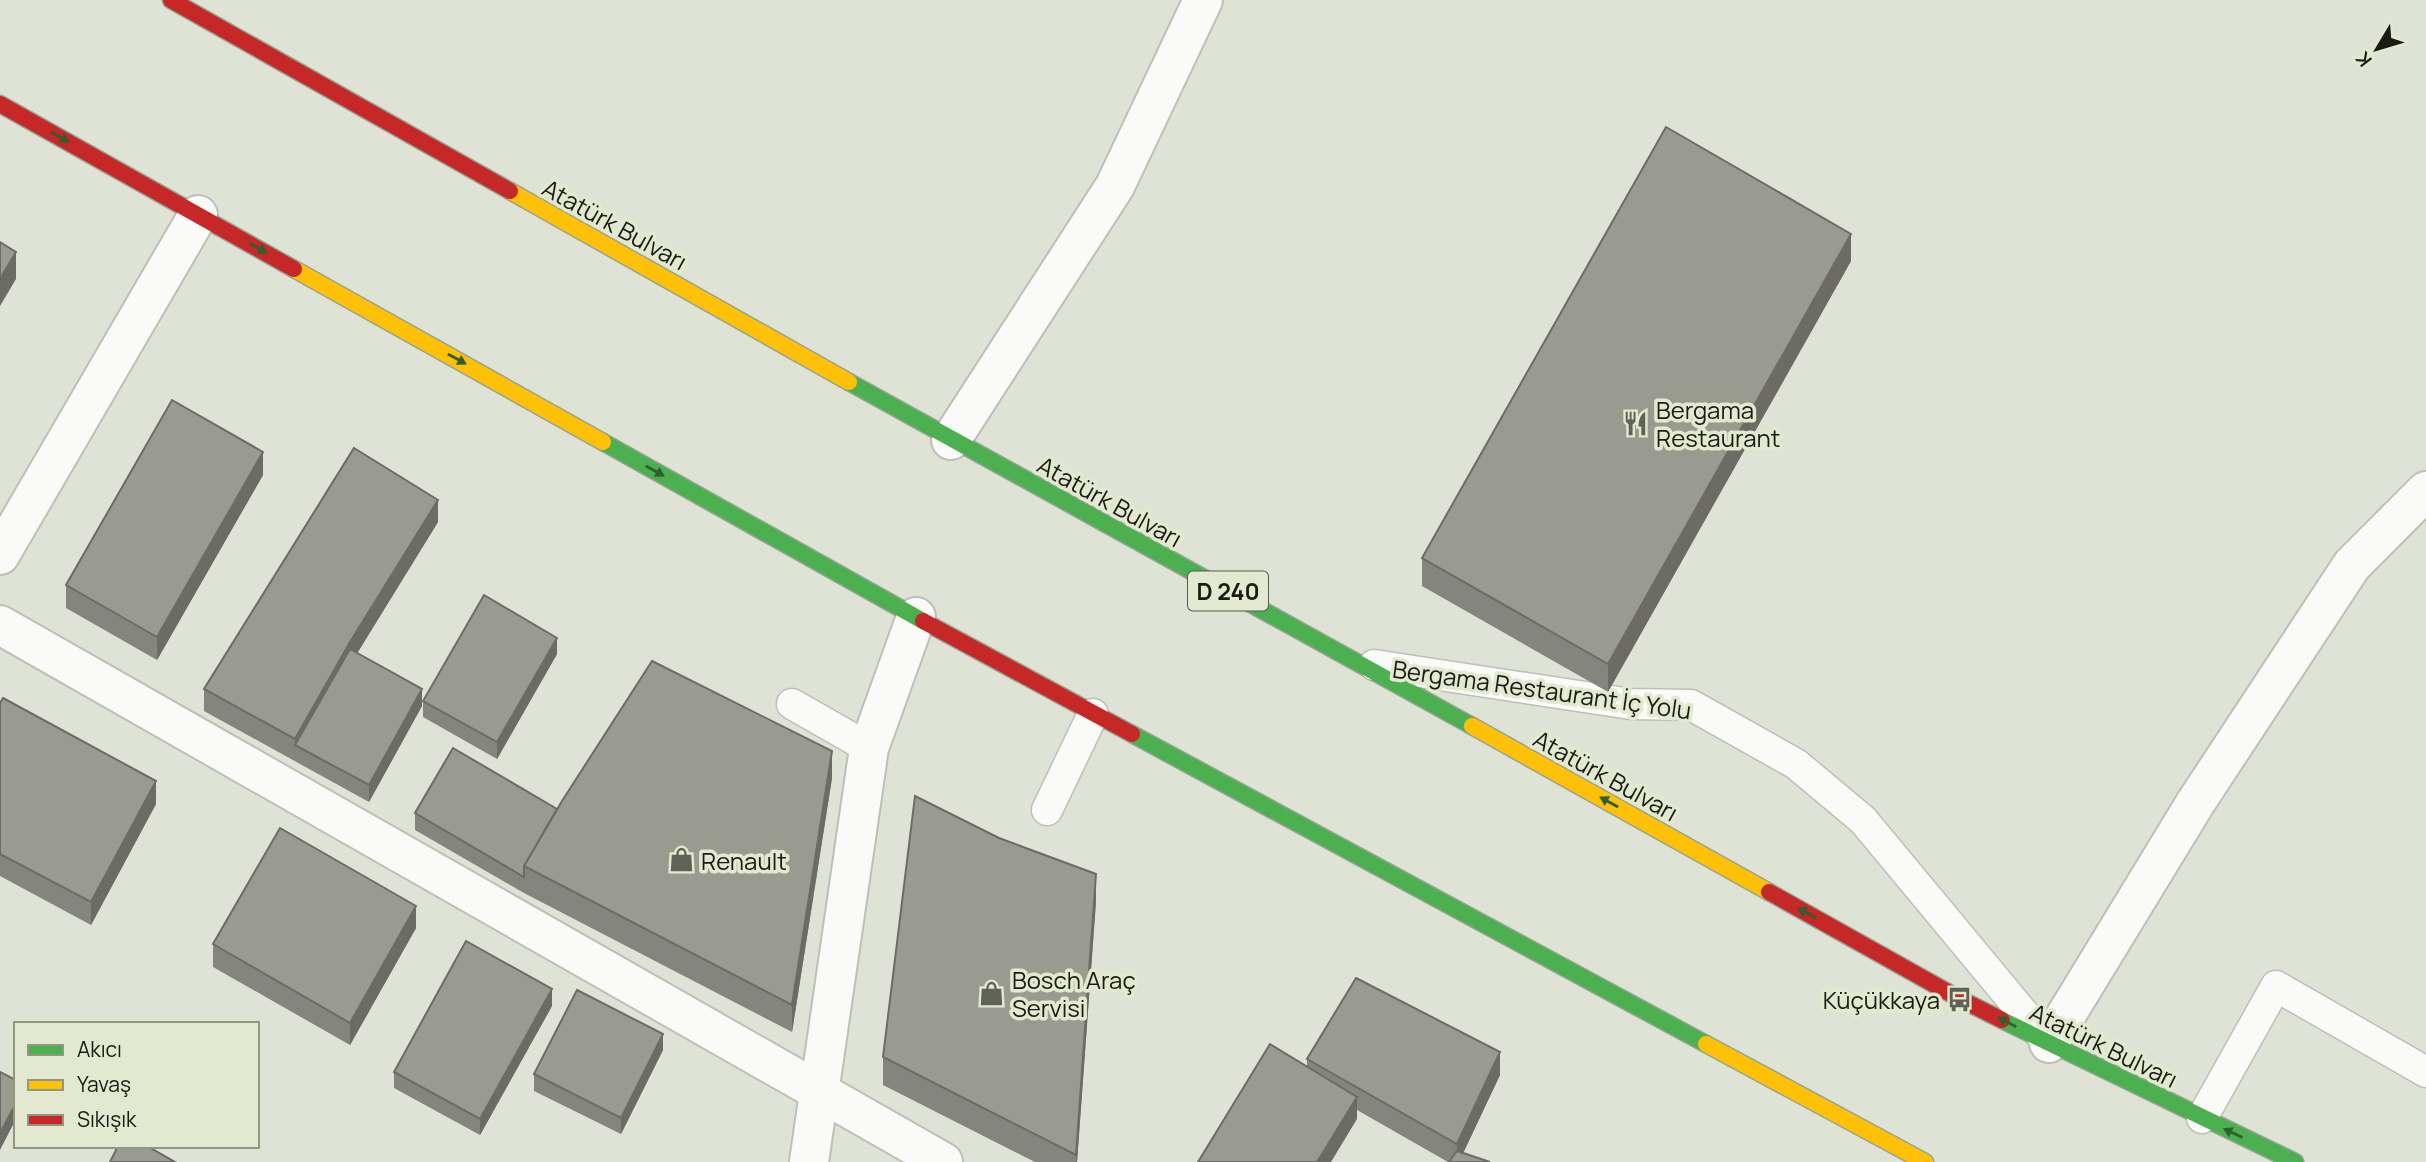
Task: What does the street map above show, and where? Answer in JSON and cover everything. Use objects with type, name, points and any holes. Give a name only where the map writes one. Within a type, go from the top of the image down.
[{"type":"highway","name":"Atatürk Bulvarı","points":[[171,0],[951,440],[1359,663],[1960,999],[2295,1162]]},
{"type":"highway","points":[[0,104],[916,617],[1925,1162]]},
{"type":"street","points":[[951,440],[1115,187],[1203,0]]},
{"type":"street","points":[[0,555],[198,215]]},
{"type":"street","points":[[2049,1043],[2196,802],[2352,565],[2426,491]]},
{"type":"street","points":[[809,1162],[869,748],[916,617]]},
{"type":"street","points":[[0,625],[943,1162]]},
{"type":"lane","name":"Bergama Restaurant İç Yolu","points":[[1359,663],[1631,704],[1691,705],[1796,764],[1863,820],[2049,1043]]},
{"type":"lane","points":[[792,704],[869,748]]},
{"type":"lane","points":[[1047,810],[1093,714]]},
{"type":"lane","points":[[2202,1118],[2276,986],[2426,1072]]},
{"type":"building","name":"Bergama Restaurant","points":[[1666,127],[1851,234],[1608,664],[1422,558]]},
{"type":"building","points":[[0,242],[16,252],[0,279]]},
{"type":"building","points":[[172,400],[263,452],[157,637],[66,585]]},
{"type":"building","points":[[354,448],[438,500],[350,642],[295,739],[204,689]]},
{"type":"building","points":[[484,595],[557,638],[497,742],[423,701]]},
{"type":"building","points":[[350,649],[422,689],[369,785],[295,745]]},
{"type":"building","name":"Renault","points":[[652,661],[832,751],[792,1005],[524,866],[562,801]]},
{"type":"building","points":[[3,698],[156,781],[91,902],[0,854],[0,703]]},
{"type":"building","points":[[453,748],[557,809],[524,866],[524,877],[415,813]]},
{"type":"building","name":"Bosch Araç Servisi","points":[[915,796],[999,838],[1096,874],[1076,1155],[883,1057]]},
{"type":"building","points":[[280,828],[416,906],[350,1023],[213,944]]},
{"type":"building","points":[[466,941],[552,989],[480,1119],[394,1072]]},
{"type":"building","points":[[1356,978],[1500,1052],[1457,1144],[1307,1059]]},
{"type":"building","points":[[577,990],[663,1034],[621,1118],[534,1074]]},
{"type":"building","points":[[1270,1044],[1357,1097],[1317,1162],[1198,1162]]},
{"type":"building","points":[[0,1072],[14,1079],[14,1107],[0,1133]]},
{"type":"building","points":[[117,1148],[150,1148],[175,1162],[110,1162]]},
{"type":"building","points":[[1457,1151],[1490,1162],[1449,1162]]},
{"type":"traffic: fast","points":[[849,382],[1472,726]]},
{"type":"traffic: fast","points":[[603,442],[923,621]]},
{"type":"traffic: fast","points":[[1132,734],[1706,1044]]},
{"type":"traffic: fast","points":[[2002,1020],[2295,1162]]},
{"type":"traffic: slow","points":[[510,191],[849,382]]},
{"type":"traffic: slow","points":[[294,269],[603,442]]},
{"type":"traffic: slow","points":[[1472,726],[1769,892]]},
{"type":"traffic: slow","points":[[1706,1044],[1925,1162]]},
{"type":"traffic: jam","points":[[171,0],[510,191]]},
{"type":"traffic: jam","points":[[0,104],[294,269]]},
{"type":"traffic: jam","points":[[923,621],[1132,734]]},
{"type":"traffic: jam","points":[[1769,892],[2002,1020]]},
{"type":"place","name":"Bergama Restaurant","points":[[1636,423]]},
{"type":"place","name":"Renault","points":[[681,860]]},
{"type":"place","name":"Bosch Araç Servisi","points":[[992,993]]},
{"type":"place","name":"Küçükkaya","points":[[1960,999]]}]
